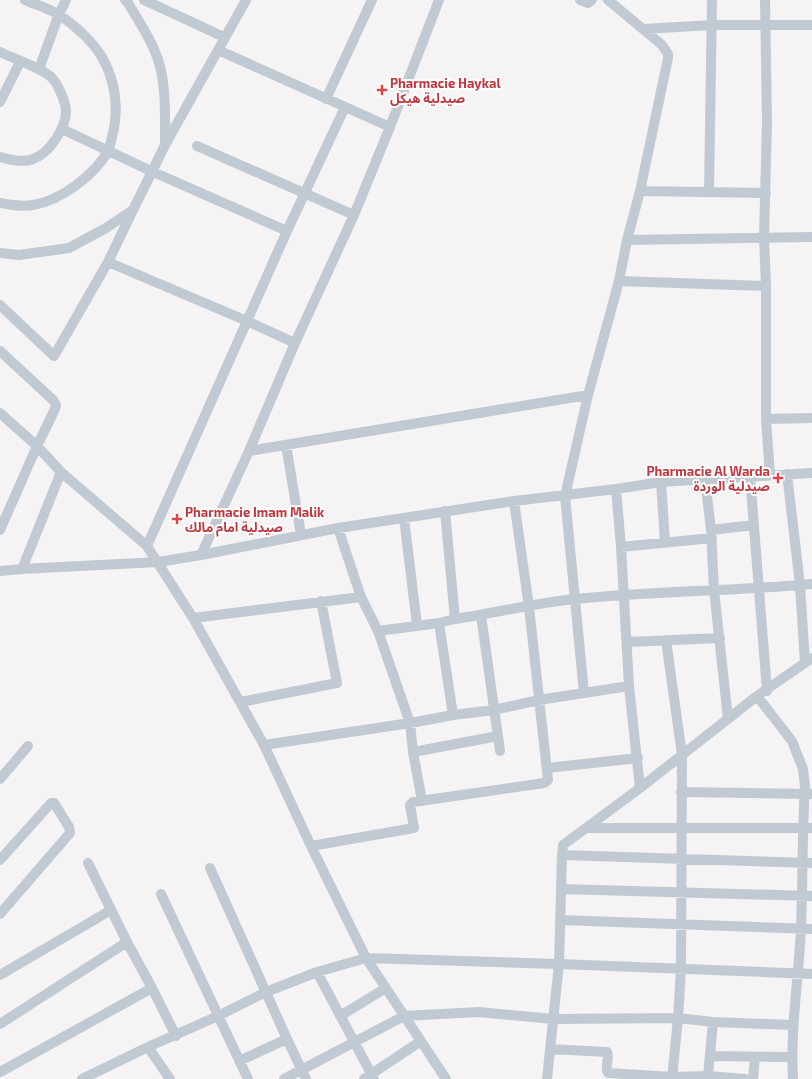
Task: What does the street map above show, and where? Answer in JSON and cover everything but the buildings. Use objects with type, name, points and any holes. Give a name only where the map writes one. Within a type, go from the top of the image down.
[{"type":"street","points":[[0,203],[32,206],[47,203],[72,189],[90,174],[108,151],[114,128],[116,111],[114,90],[110,74],[90,41],[58,14],[25,0]]},
{"type":"street","points":[[39,69],[58,14],[66,0]]},
{"type":"street","points":[[125,0],[145,32],[160,66],[165,94],[165,145]]},
{"type":"street","points":[[144,0],[224,37]]},
{"type":"street","points":[[0,305],[54,356],[108,262],[165,145],[246,0]]},
{"type":"street","points":[[326,99],[372,0]]},
{"type":"street","points":[[201,555],[249,451],[295,343],[354,215],[439,0]]},
{"type":"street","points":[[580,0],[588,3],[592,0]]},
{"type":"street","points":[[584,692],[565,496],[588,395],[619,281],[668,58],[668,54],[662,45],[608,0]]},
{"type":"street","points":[[709,192],[712,0]]},
{"type":"street","points":[[765,0],[767,122],[764,238],[766,286],[766,418],[770,475]]},
{"type":"street","points":[[643,28],[712,25],[812,25]]},
{"type":"street","points":[[218,50],[390,127]]},
{"type":"street","points":[[0,52],[39,69],[52,78],[62,95],[66,111],[62,129],[51,147],[34,159],[14,161],[0,157]]},
{"type":"street","points":[[0,102],[20,62]]},
{"type":"street","points":[[148,546],[304,193],[345,107]]},
{"type":"street","points":[[62,129],[287,231]]},
{"type":"street","points":[[197,146],[354,215]]},
{"type":"street","points":[[640,191],[766,193]]},
{"type":"street","points":[[0,253],[19,255],[69,248],[106,228],[133,210]]},
{"type":"street","points":[[627,240],[812,237]]},
{"type":"street","points":[[108,262],[295,343]]},
{"type":"street","points":[[619,281],[766,286]]},
{"type":"street","points":[[0,351],[55,402],[56,408],[37,446],[0,530]]},
{"type":"street","points":[[249,451],[588,395]]},
{"type":"street","points":[[0,413],[37,446],[61,472],[148,546],[193,618],[264,745],[311,846],[366,958],[446,1079]]},
{"type":"street","points":[[766,418],[812,418]]},
{"type":"street","points":[[286,445],[301,535]]},
{"type":"street","points":[[22,569],[61,472]]},
{"type":"street","points":[[0,571],[158,562],[338,528],[514,501],[565,496],[661,482],[812,473]]},
{"type":"street","points":[[547,1079],[559,964],[563,845],[640,788],[757,696],[767,691],[809,661],[787,474]]},
{"type":"street","points":[[750,476],[767,691]]},
{"type":"street","points":[[706,479],[714,590],[728,719]]},
{"type":"street","points":[[661,482],[665,542]]},
{"type":"street","points":[[616,489],[629,686],[638,758],[640,788]]},
{"type":"street","points":[[311,846],[414,828],[410,805],[411,803],[544,783],[548,780],[529,606],[514,501]]},
{"type":"street","points":[[445,511],[455,619]]},
{"type":"street","points":[[404,518],[417,625]]},
{"type":"street","points":[[621,547],[665,542],[754,525]]},
{"type":"street","points":[[338,528],[361,596],[378,631],[410,723],[413,752],[422,801]]},
{"type":"street","points":[[378,631],[439,623],[574,599],[714,590],[759,589],[812,584]]},
{"type":"street","points":[[193,618],[361,596]]},
{"type":"street","points":[[241,702],[337,683],[321,601]]},
{"type":"street","points":[[481,615],[500,751]]},
{"type":"street","points":[[439,623],[453,715]]},
{"type":"street","points":[[627,642],[720,638]]},
{"type":"street","points":[[666,640],[682,755],[681,970],[672,1078]]},
{"type":"street","points":[[264,745],[453,715],[494,710],[584,692],[629,686]]},
{"type":"street","points":[[757,696],[792,741],[803,769],[808,794],[807,896],[801,928],[793,1025],[793,1079]]},
{"type":"street","points":[[413,752],[498,736]]},
{"type":"street","points":[[0,780],[28,746]]},
{"type":"street","points":[[547,768],[638,758]]},
{"type":"street","points":[[681,792],[808,794]]},
{"type":"street","points":[[0,860],[51,803],[54,803],[69,827],[70,833],[0,914]]},
{"type":"street","points":[[586,828],[808,828]]},
{"type":"street","points":[[562,855],[807,863]]},
{"type":"street","points":[[88,863],[176,1036]]},
{"type":"street","points":[[210,868],[304,1074]]},
{"type":"street","points":[[561,889],[807,896]]},
{"type":"street","points":[[161,894],[248,1079]]},
{"type":"street","points":[[0,975],[111,910]]},
{"type":"street","points":[[560,920],[812,928]]},
{"type":"street","points":[[0,1024],[127,942]]},
{"type":"street","points":[[82,1079],[97,1076],[148,1047],[176,1036],[266,992],[317,972],[366,958],[812,974]]},
{"type":"street","points":[[317,972],[354,1042],[370,1078],[421,1041]]},
{"type":"street","points":[[0,1072],[152,988]]},
{"type":"street","points":[[340,1016],[386,988]]},
{"type":"street","points":[[284,1079],[304,1074],[354,1042],[404,1016],[479,1012],[553,1020],[678,1018],[713,1022],[793,1025]]},
{"type":"street","points":[[708,1076],[713,1022]]},
{"type":"street","points":[[239,1061],[287,1039]]},
{"type":"street","points":[[148,1047],[170,1079]]},
{"type":"street","points":[[550,1049],[607,1052],[606,1070],[608,1073],[672,1078],[708,1076],[745,1079]]},
{"type":"street","points":[[710,1056],[792,1057]]},
{"type":"street","points":[[753,1079],[755,1057]]},
{"type":"place","name":"Pharmacie Haykal صيدلية هيكل","points":[[382,90]]},
{"type":"place","name":"Pharmacie Al Warda صيدلية الوردة","points":[[778,478]]},
{"type":"place","name":"Pharmacie Imam Malik صيدلية امام مالك","points":[[177,519]]}]
